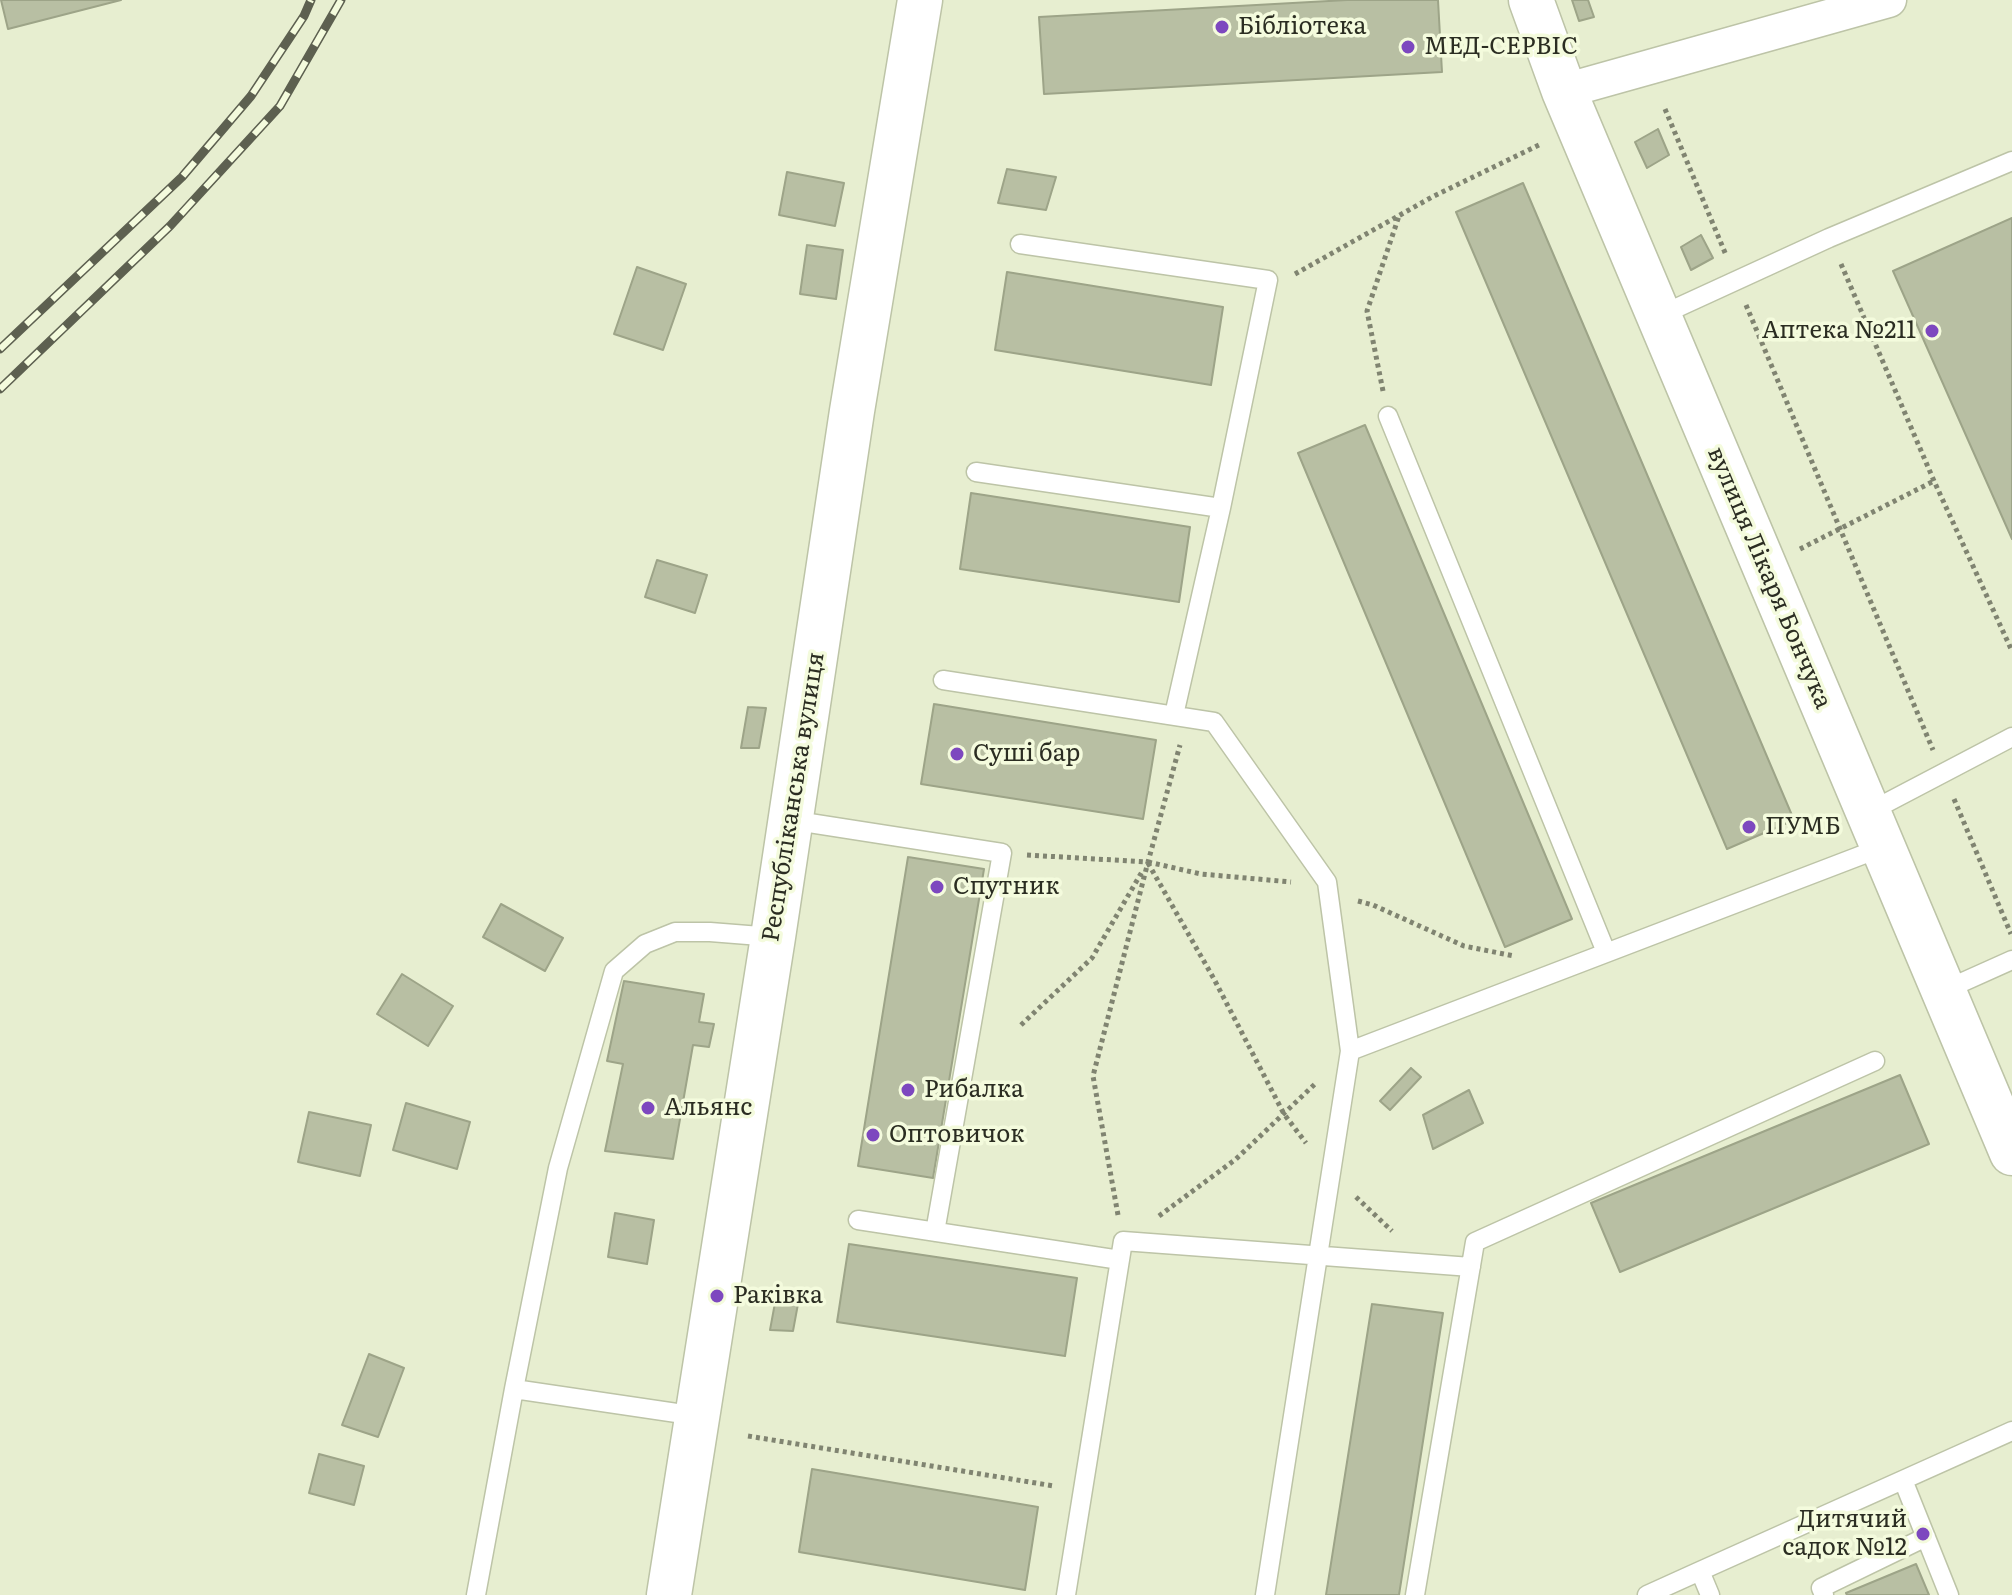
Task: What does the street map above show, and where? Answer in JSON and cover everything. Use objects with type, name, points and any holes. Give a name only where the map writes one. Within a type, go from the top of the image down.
[{"type":"main road","name":"Республіканська вулиця","points":[[669,1595],[855,396],[920,0]]},
{"type":"main road","name":"вулиця Лікаря Бончука","points":[[1531,0],[1564,91],[2012,1153]]},
{"type":"street","points":[[1564,91],[1889,0]]},
{"type":"lane","points":[[1659,316],[1829,238],[2012,161]]},
{"type":"lane","points":[[1020,244],[1268,280],[1181,716]]},
{"type":"lane","points":[[1388,416],[1606,952]]},
{"type":"lane","points":[[976,472],[1221,508]]},
{"type":"lane","points":[[943,680],[1214,722],[1327,882],[1350,1051],[1265,1595]]},
{"type":"lane","points":[[1350,1051],[1606,952],[1875,830],[1943,773],[2012,737]]},
{"type":"lane","points":[[790,820],[1002,853],[935,1232]]},
{"type":"lane","points":[[476,1595],[558,1168],[614,971],[645,944],[675,932],[773,937]]},
{"type":"lane","points":[[1945,990],[2012,960]]},
{"type":"lane","points":[[1415,1595],[1475,1242],[1875,1061]]},
{"type":"lane","points":[[858,1220],[1120,1260]]},
{"type":"lane","points":[[1066,1595],[1123,1241],[1471,1267]]},
{"type":"lane","points":[[514,1389],[698,1416]]},
{"type":"lane","points":[[1647,1595],[2012,1431]]},
{"type":"lane","points":[[1903,1480],[1949,1595]]},
{"type":"lane","points":[[1824,1595],[1821,1588],[1926,1537]]},
{"type":"lane","points":[[1700,1571],[1710,1595]]},
{"type":"path","points":[[1665,109],[2012,937]]},
{"type":"path","points":[[1294,275],[1432,197],[1550,140]]},
{"type":"path","points":[[1388,416],[1367,311],[1399,216]]},
{"type":"path","points":[[1829,238],[1934,481],[2012,651]]},
{"type":"path","points":[[1790,554],[1934,481]]},
{"type":"path","points":[[1181,716],[1148,862],[1093,1076],[1123,1241],[1236,1159],[1350,1051]]},
{"type":"path","points":[[1002,853],[1148,862],[1201,874],[1297,883],[1373,905],[1464,946],[1509,957],[1523,956]]},
{"type":"path","points":[[1021,1025],[1092,958],[1148,862]]},
{"type":"path","points":[[1148,862],[1214,979],[1284,1114],[1330,1173],[1427,1264]]},
{"type":"path","points":[[748,1436],[1083,1491]]},
{"type":"building","points":[[1,0],[121,0],[8,29]]},
{"type":"building","points":[[1347,0],[1438,0],[1442,72],[1044,94],[1039,17]]},
{"type":"building","points":[[1572,0],[1588,0],[1594,17],[1579,21]]},
{"type":"building","points":[[1658,129],[1669,155],[1647,168],[1635,142]]},
{"type":"building","points":[[1007,169],[1056,177],[1046,210],[998,203]]},
{"type":"building","points":[[787,172],[844,183],[835,226],[779,215]]},
{"type":"building","points":[[1523,183],[1794,820],[1727,849],[1456,212]]},
{"type":"building","points":[[2012,218],[2012,539],[1893,271]]},
{"type":"building","points":[[1701,235],[1713,258],[1691,270],[1681,247]]},
{"type":"building","points":[[807,245],[843,250],[836,299],[800,294]]},
{"type":"building","points":[[637,267],[686,284],[663,350],[614,334]]},
{"type":"building","points":[[1007,272],[1223,307],[1211,385],[995,350]]},
{"type":"building","points":[[1365,425],[1572,919],[1505,947],[1298,453]]},
{"type":"building","points":[[971,493],[1190,527],[1179,602],[960,569]]},
{"type":"building","points":[[657,560],[707,575],[695,613],[645,597]]},
{"type":"building","points":[[934,704],[1156,740],[1143,819],[921,784]]},
{"type":"building","points":[[748,707],[766,708],[759,748],[741,748]]},
{"type":"building","points":[[908,857],[984,869],[933,1178],[858,1166]]},
{"type":"building","points":[[501,904],[563,938],[545,971],[483,937]]},
{"type":"building","points":[[402,974],[453,1006],[428,1046],[377,1014]]},
{"type":"building","name":"Альянс","points":[[624,981],[704,994],[699,1022],[714,1024],[709,1047],[693,1045],[673,1159],[605,1151],[623,1064],[607,1061]]},
{"type":"building","points":[[1411,1068],[1421,1077],[1390,1110],[1380,1101]]},
{"type":"building","points":[[1900,1075],[1929,1144],[1620,1272],[1591,1203]]},
{"type":"building","points":[[1469,1090],[1483,1123],[1433,1149],[1423,1115]]},
{"type":"building","points":[[406,1103],[470,1122],[457,1169],[393,1150]]},
{"type":"building","points":[[309,1112],[371,1125],[360,1176],[298,1162]]},
{"type":"building","points":[[615,1213],[654,1220],[647,1264],[608,1257]]},
{"type":"building","points":[[849,1244],[1077,1278],[1065,1356],[837,1322]]},
{"type":"building","points":[[777,1292],[800,1293],[793,1331],[770,1330]]},
{"type":"building","points":[[1372,1304],[1443,1313],[1399,1595],[1326,1595]]},
{"type":"building","points":[[369,1354],[404,1368],[378,1437],[342,1425]]},
{"type":"building","points":[[319,1454],[364,1466],[354,1505],[309,1493]]},
{"type":"building","points":[[812,1469],[1038,1507],[1025,1590],[799,1552]]},
{"type":"building","points":[[1916,1564],[1929,1595],[1846,1593]]},
{"type":"railway","points":[[0,349],[182,177],[251,96],[304,16],[311,0]]},
{"type":"railway","points":[[0,389],[170,226],[280,106],[341,0]]},
{"type":"place","name":"Бібліотека","points":[[1222,27]]},
{"type":"place","name":"МЕД-СЕРВІС","points":[[1408,47]]},
{"type":"place","name":"Аптека №211","points":[[1932,331]]},
{"type":"place","name":"Суші бар","points":[[957,754]]},
{"type":"place","name":"ПУМБ","points":[[1749,827]]},
{"type":"place","name":"Спутник","points":[[937,887]]},
{"type":"place","name":"Рибалка","points":[[908,1090]]},
{"type":"place","name":"Альянс","points":[[648,1108]]},
{"type":"place","name":"Оптовичок","points":[[873,1135]]},
{"type":"place","name":"Раківка","points":[[717,1296]]},
{"type":"place","name":"Дитячий садок №12","points":[[1923,1534]]}]
